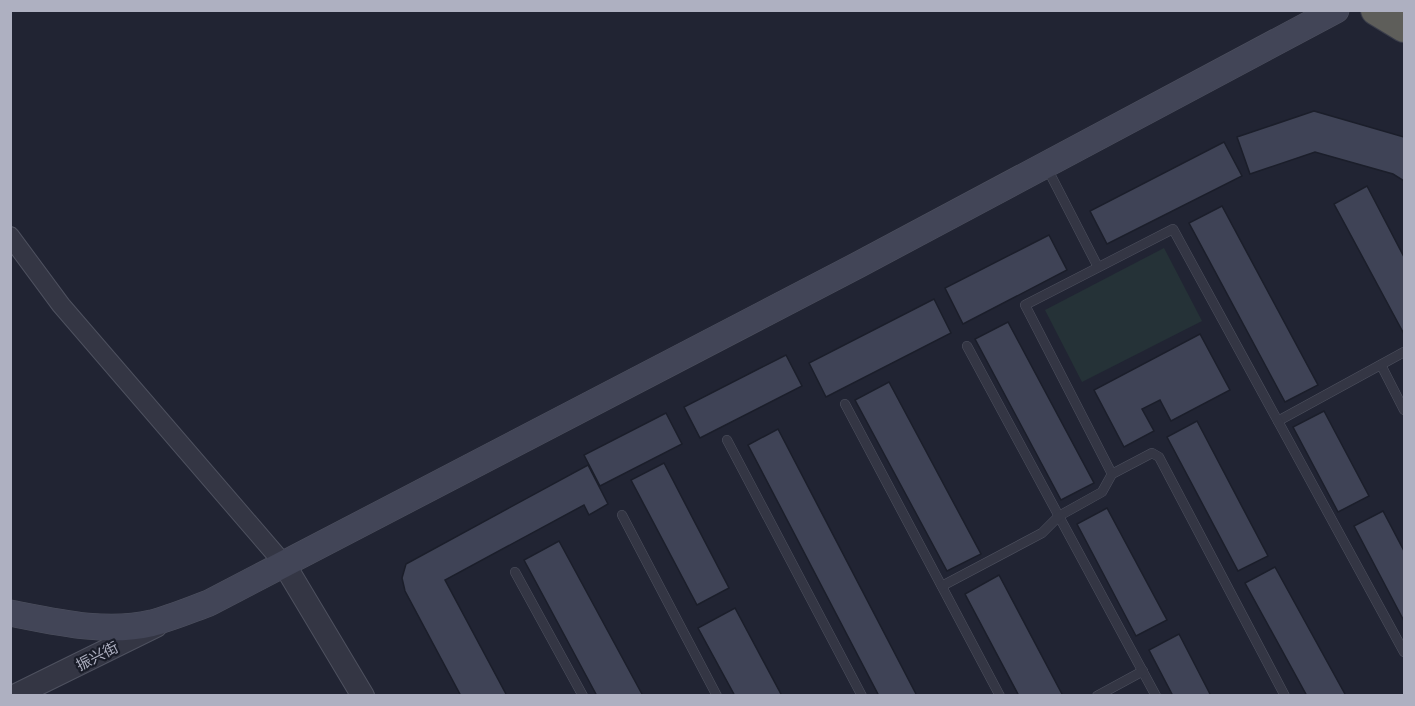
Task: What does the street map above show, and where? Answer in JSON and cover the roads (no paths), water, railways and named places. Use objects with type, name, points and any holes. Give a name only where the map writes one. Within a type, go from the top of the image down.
[{"type":"highway","points":[[1376,10],[1404,27]]},
{"type":"main road","points":[[10,613],[73,625],[103,626],[150,623],[209,603],[1336,10]]},
{"type":"street","points":[[10,236],[61,305],[284,564],[363,696]]},
{"type":"street","name":"振兴街","points":[[14,696],[179,615]]},
{"type":"lane","points":[[1045,165],[1098,267]]},
{"type":"lane","points":[[1112,474],[1025,305],[1173,229],[1404,652]]},
{"type":"lane","points":[[967,346],[1156,696]]},
{"type":"lane","points":[[1278,421],[1404,352]]},
{"type":"lane","points":[[1381,365],[1404,410]]},
{"type":"lane","points":[[845,404],[1000,696]]},
{"type":"lane","points":[[727,440],[862,696]]},
{"type":"lane","points":[[942,586],[1042,533],[1059,516],[1102,492],[1112,474],[1152,453],[1159,456],[1285,696]]},
{"type":"lane","points":[[622,515],[717,696]]},
{"type":"lane","points":[[515,572],[582,696]]},
{"type":"lane","points":[[1097,696],[1143,671]]}]
